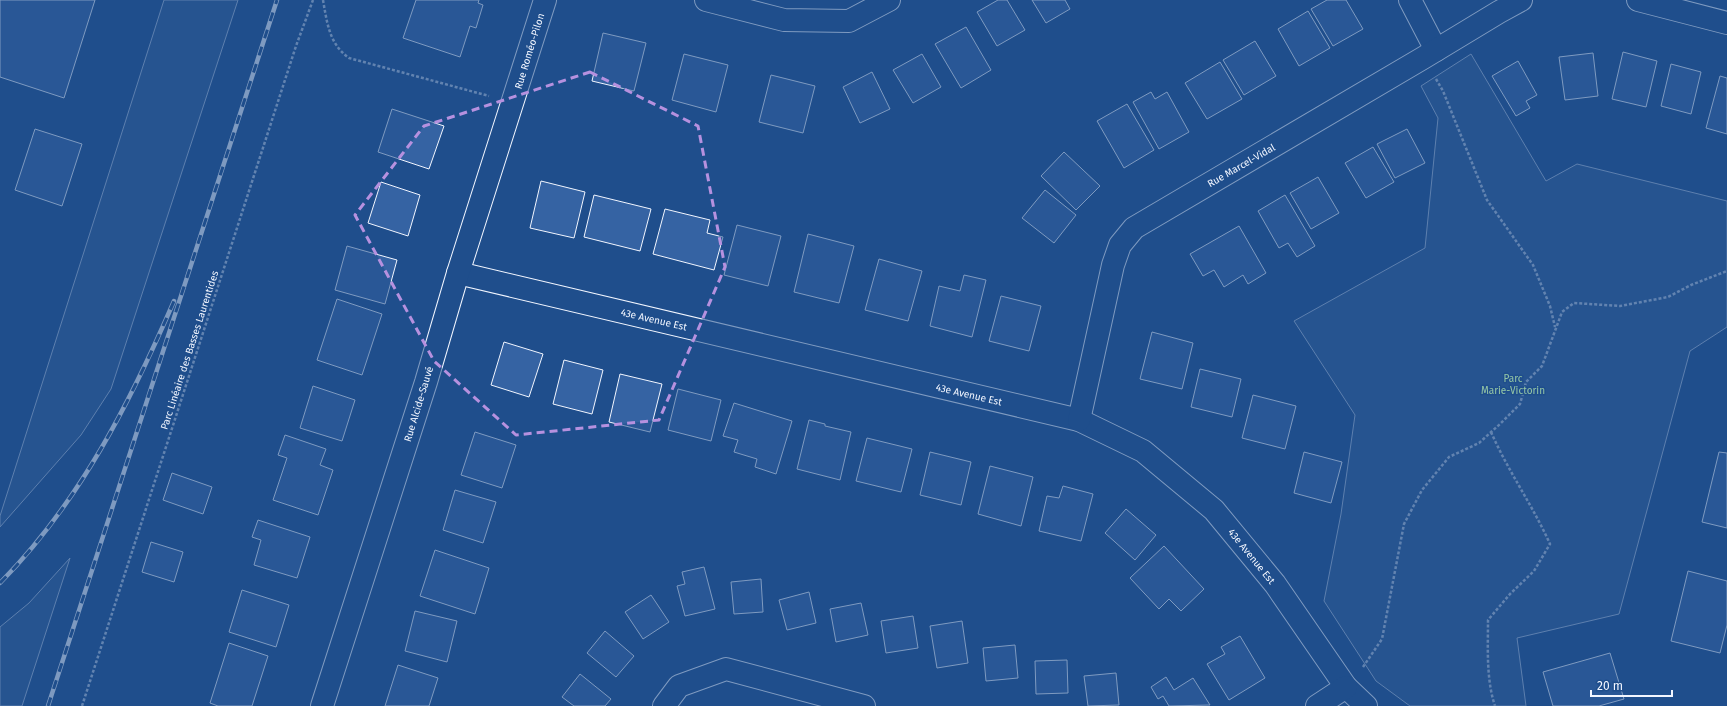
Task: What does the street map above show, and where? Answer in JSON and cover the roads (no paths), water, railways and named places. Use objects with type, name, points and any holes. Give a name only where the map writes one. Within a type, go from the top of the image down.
[{"type":"street","name":"Rue Roméo-Pilon","points":[[503,100],[545,0]]},
{"type":"street","points":[[706,0],[784,20],[848,21],[889,0]]},
{"type":"street","points":[[1410,0],[1429,54]]},
{"type":"street","name":"Rue Marcel-Vidal","points":[[1079,420],[1113,265],[1120,245],[1134,228],[1521,0]]},
{"type":"street","points":[[1638,0],[1727,23]]},
{"type":"street","name":"Rue Alcide-Sauvé","points":[[322,706],[426,382],[458,272],[503,100]]},
{"type":"street","name":"43e Avenue Est","points":[[458,272],[1079,420],[1143,451],[1214,510],[1275,584],[1346,687],[1366,706]]},
{"type":"street","points":[[664,706],[679,686],[726,669],[864,706]]},
{"type":"street","points":[[1317,706],[1346,687]]},
{"type":"railway","points":[[48,706],[277,0]]},
{"type":"railway","points":[[0,583],[54,520],[78,486],[120,414],[174,301]]},
{"type":"park label","name":"Parc Marie-Victorin","points":[[1513,384]]}]
